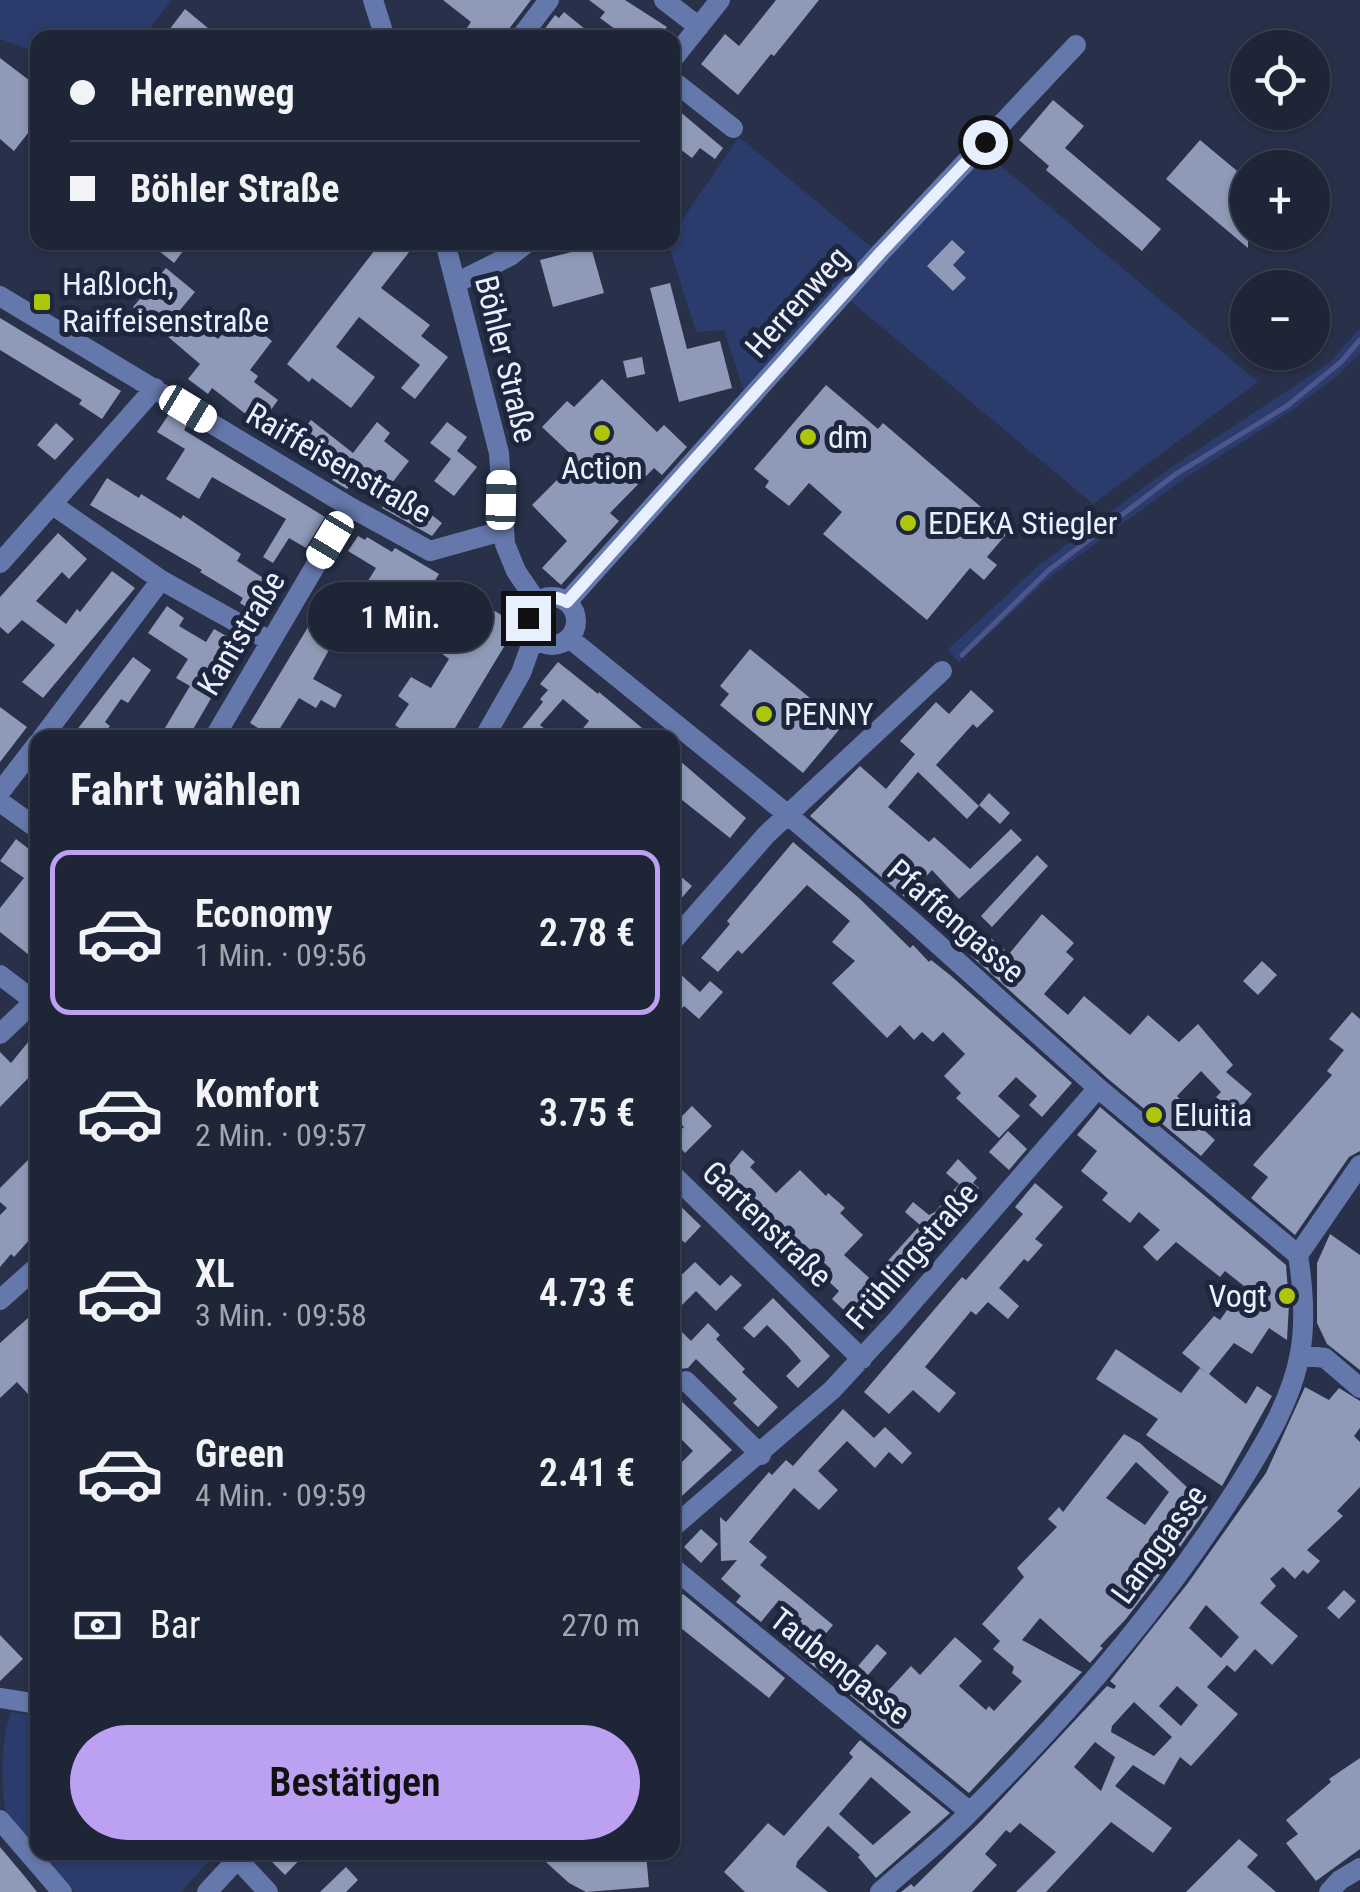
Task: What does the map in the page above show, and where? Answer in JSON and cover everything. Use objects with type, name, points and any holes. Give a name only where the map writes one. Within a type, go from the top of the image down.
[{"type":"street","points":[[372,0],[382,30]]},
{"type":"street","points":[[526,30],[548,0]]},
{"type":"street","points":[[664,0],[699,26]]},
{"type":"street","points":[[680,50],[720,0]]},
{"type":"street","name":"Herrenweg","points":[[567,602],[881,252],[1076,45]]},
{"type":"street","points":[[680,86],[733,128]]},
{"type":"street","name":"Böhler Straße","points":[[447,250],[501,463],[502,531],[510,559],[537,602]]},
{"type":"street","points":[[456,283],[518,250]]},
{"type":"street","name":"Raiffeisenstraße","points":[[0,296],[430,551],[502,531]]},
{"type":"street","points":[[4,551],[53,505],[154,388]]},
{"type":"street","points":[[53,505],[161,580],[270,641]]},
{"type":"street","name":"Kantstraße","points":[[219,730],[350,507]]},
{"type":"street","points":[[48,730],[161,580]]},
{"type":"street","points":[[489,730],[522,673],[551,640],[576,624],[573,608],[552,597],[537,602],[528,618],[551,640]]},
{"type":"street","name":"Pfaffengasse","points":[[551,640],[673,730]]},
{"type":"street","points":[[680,933],[787,814],[942,672]]},
{"type":"street","name":"Pfaffengasse","points":[[680,735],[787,814],[1098,1088],[1298,1255]]},
{"type":"street","points":[[0,792],[30,753]]},
{"type":"street","points":[[0,802],[30,823]]},
{"type":"street","points":[[0,974],[30,996]]},
{"type":"street","points":[[0,1034],[30,1006]]},
{"type":"street","name":"Frühlingstraße","points":[[680,1521],[761,1454],[862,1359],[1098,1088]]},
{"type":"street","points":[[1298,1255],[1360,1165]]},
{"type":"street","name":"Gartenstraße","points":[[680,1182],[862,1359]]},
{"type":"street","name":"Langgasse","points":[[880,1892],[970,1812],[1066,1708],[1172,1582],[1258,1454],[1300,1355],[1303,1312],[1298,1255]]},
{"type":"street","points":[[0,1300],[30,1273]]},
{"type":"street","points":[[1300,1355],[1325,1358],[1360,1388]]},
{"type":"street","points":[[686,1381],[761,1454]]},
{"type":"street","name":"Taubengasse","points":[[680,1574],[970,1812]]},
{"type":"street","points":[[0,1699],[30,1703]]},
{"type":"street","points":[[0,1820],[30,1855]]},
{"type":"street","points":[[34,1860],[62,1892]]},
{"type":"street","points":[[208,1892],[234,1860]]},
{"type":"street","points":[[242,1860],[268,1892]]},
{"type":"street","points":[[1329,1892],[1360,1868]]},
{"type":"shaded area","points":[[0,0],[172,0],[148,30],[30,30],[30,50],[0,39]]},
{"type":"shaded area","points":[[739,137],[875,250],[745,395],[724,330],[696,332],[670,250],[680,250],[680,223]]},
{"type":"shaded area","points":[[982,150],[1230,358],[1230,370],[1244,370],[1258,382],[1093,504],[848,299]]},
{"type":"shaded area","points":[[1360,328],[1360,353],[1338,375],[1291,411],[1182,480],[1051,576],[959,662],[947,650],[1039,565],[1173,466],[1318,370],[1330,370],[1330,362]]},
{"type":"shaded area","points":[[11,1712],[30,1715],[30,1843],[6,1813],[2,1762]]},
{"type":"shaded area","points":[[46,1860],[210,1860],[181,1892],[75,1892]]},
{"type":"building","points":[[443,0],[531,0],[508,30],[466,30],[471,22]]},
{"type":"building","points":[[589,0],[625,0],[667,27],[616,30],[600,18],[605,12]]},
{"type":"building","points":[[776,0],[819,0],[738,95],[701,64],[725,34],[739,46]]},
{"type":"building","points":[[185,9],[210,30],[169,30]]},
{"type":"building","points":[[564,12],[586,30],[544,30],[555,15],[559,18]]},
{"type":"building","points":[[0,58],[30,81],[30,131],[14,151],[0,139]]},
{"type":"building","points":[[1053,100],[1084,126],[1065,148],[1161,229],[1142,251],[1046,170],[1049,166],[1019,140]]},
{"type":"building","points":[[680,112],[723,148],[715,159],[700,148],[692,158],[680,149]]},
{"type":"building","points":[[1200,140],[1230,165],[1230,233],[1166,179]]},
{"type":"building","points":[[952,240],[965,252],[953,265],[966,278],[953,291],[927,266]]},
{"type":"building","points":[[158,250],[184,250],[174,263]]},
{"type":"building","points":[[375,250],[411,250],[381,288],[430,325],[421,336],[448,357],[415,399],[401,388],[420,365],[359,317],[336,347],[375,377],[351,408],[287,364]]},
{"type":"building","points":[[592,250],[604,293],[553,307],[540,260]]},
{"type":"building","points":[[166,268],[195,292],[180,310],[218,339],[238,314],[272,341],[250,370],[258,376],[254,382],[278,400],[260,425],[212,388],[208,394],[188,379],[200,364],[133,307]]},
{"type":"building","points":[[670,283],[687,349],[720,341],[732,388],[679,402],[650,288]]},
{"type":"building","points":[[0,318],[121,391],[102,419],[79,404],[82,400],[0,350]]},
{"type":"building","points":[[642,357],[645,374],[627,378],[623,361]]},
{"type":"building","points":[[602,379],[657,432],[664,425],[687,447],[662,475],[654,468],[610,513],[619,521],[561,585],[542,568],[567,541],[532,505],[577,460],[542,427],[567,401],[574,407]]},
{"type":"building","points":[[826,385],[878,429],[883,423],[1009,531],[987,557],[997,565],[984,580],[970,568],[927,620],[823,534],[842,512],[809,483],[789,506],[765,487],[769,481],[754,469]]},
{"type":"building","points":[[169,414],[187,425],[184,430],[325,517],[306,548],[289,538],[273,563],[263,557],[286,519],[212,477],[199,499],[166,479],[185,449],[157,432]]},
{"type":"building","points":[[311,420],[353,453],[377,422],[390,433],[384,441],[409,461],[385,492],[360,472],[347,489],[332,480],[337,475],[294,442]]},
{"type":"building","points":[[447,422],[467,437],[457,451],[477,467],[454,496],[434,481],[451,459],[430,443]]},
{"type":"building","points":[[56,423],[74,439],[55,460],[37,445]]},
{"type":"building","points":[[107,478],[181,519],[183,515],[241,554],[237,561],[277,587],[259,615],[240,603],[243,598],[202,570],[90,505]]},
{"type":"building","points":[[397,488],[442,523],[432,536],[382,508]]},
{"type":"building","points":[[58,533],[87,559],[69,579],[62,572],[36,601],[66,624],[112,571],[135,588],[43,698],[22,682],[55,645],[22,620],[8,634],[0,627],[0,597]]},
{"type":"building","points":[[358,536],[392,552],[395,548],[439,574],[422,602],[437,611],[427,626],[366,584],[376,568],[348,551]]},
{"type":"building","points":[[334,584],[357,599],[313,679],[342,695],[335,708],[321,700],[316,708],[299,698],[279,730],[261,730],[250,723]]},
{"type":"building","points":[[167,606],[184,618],[179,626],[206,642],[214,629],[242,645],[193,730],[164,730],[190,686],[176,678],[188,659],[148,633]]},
{"type":"building","points":[[490,608],[517,625],[454,730],[402,730],[395,725],[409,704],[398,696],[411,677],[431,688],[449,659],[441,653],[456,628],[471,638]]},
{"type":"building","points":[[750,649],[843,725],[803,773],[720,705],[729,694],[720,686]]},
{"type":"building","points":[[133,657],[151,670],[128,703],[121,699],[105,722],[110,726],[107,730],[77,730]]},
{"type":"building","points":[[558,662],[644,730],[582,730],[589,721],[563,699],[540,725],[546,730],[520,730],[543,702],[540,699],[548,690],[540,684]]},
{"type":"building","points":[[971,690],[994,711],[977,728],[973,724],[936,765],[979,806],[967,819],[918,772],[888,807],[929,842],[934,837],[970,869],[1011,829],[1022,840],[959,899],[932,870],[906,898],[810,816],[860,766],[886,789],[915,754],[900,741],[936,702],[949,714]]},
{"type":"building","points":[[0,707],[27,727],[0,762]]},
{"type":"building","points":[[680,761],[746,818],[730,838],[680,798]]},
{"type":"building","points":[[989,793],[1010,813],[1000,824],[979,805]]},
{"type":"building","points":[[16,839],[30,850],[30,956],[0,932],[0,908],[24,878],[0,861]]},
{"type":"building","points":[[793,842],[910,948],[913,945],[929,962],[950,975],[1072,1083],[1042,1117],[1029,1105],[1037,1096],[1016,1077],[998,1096],[1020,1116],[999,1138],[956,1098],[961,1093],[944,1076],[965,1054],[943,1032],[933,1042],[922,1032],[914,1040],[900,1025],[887,1038],[832,983],[855,961],[832,942],[850,921],[807,885],[742,954],[738,950],[718,972],[701,958]]},
{"type":"building","points":[[1037,855],[1048,866],[992,927],[981,916]]},
{"type":"building","points":[[680,876],[692,886],[680,900]]},
{"type":"building","points":[[1042,914],[1074,943],[1066,952],[1074,959],[1044,994],[1068,1015],[1084,996],[1130,1035],[1148,1015],[1179,1042],[1198,1024],[1233,1065],[1226,1072],[1252,1094],[1235,1114],[1216,1097],[1221,1092],[1201,1071],[1177,1096],[1191,1112],[1188,1116],[1215,1140],[1201,1156],[969,954],[986,934],[1009,954]]},
{"type":"building","points":[[1262,961],[1277,975],[1258,995],[1243,981]]},
{"type":"building","points":[[680,974],[700,992],[710,981],[723,992],[699,1019],[684,1006],[680,1011]]},
{"type":"building","points":[[1352,1012],[1360,1019],[1360,1151],[1349,1157],[1295,1235],[1251,1198],[1268,1177],[1253,1165],[1332,1075],[1327,1071],[1344,1050],[1329,1039]]},
{"type":"building","points":[[30,1040],[30,1076],[0,1107],[0,1052],[11,1063]]},
{"type":"building","points":[[692,1106],[712,1126],[685,1153],[680,1147],[680,1131],[684,1127],[680,1118]]},
{"type":"building","points":[[1100,1107],[1286,1265],[1287,1340],[1269,1328],[1252,1354],[1234,1343],[1209,1374],[1246,1404],[1257,1386],[1272,1396],[1222,1486],[1146,1435],[1158,1419],[1096,1379],[1116,1349],[1181,1393],[1200,1368],[1208,1374],[1182,1353],[1214,1316],[1220,1320],[1244,1286],[1225,1271],[1220,1277],[1176,1242],[1157,1261],[1143,1247],[1160,1230],[1139,1212],[1130,1223],[1102,1200],[1108,1193],[1081,1171],[1097,1151],[1077,1135]]},
{"type":"building","points":[[1008,1131],[1027,1149],[1009,1170],[989,1152]]},
{"type":"building","points":[[742,1150],[755,1162],[750,1167],[776,1193],[800,1170],[826,1196],[828,1193],[845,1208],[840,1213],[863,1235],[844,1255],[876,1284],[848,1314],[832,1299],[839,1291],[824,1277],[831,1269],[804,1244],[792,1257],[714,1184]]},
{"type":"building","points":[[30,1158],[30,1239],[0,1267],[0,1215],[7,1208],[0,1202],[0,1188]]},
{"type":"building","points":[[958,1159],[977,1178],[973,1183],[979,1188],[972,1195],[978,1200],[953,1229],[944,1228],[912,1261],[918,1267],[898,1289],[878,1272],[920,1225],[905,1212],[913,1202],[929,1215],[935,1212],[959,1184],[946,1173]]},
{"type":"building","points":[[1035,1183],[1063,1207],[1035,1239],[1043,1245],[1028,1262],[1024,1259],[999,1288],[1019,1306],[1008,1319],[988,1302],[976,1315],[971,1311],[925,1367],[956,1393],[939,1413],[913,1390],[889,1414],[864,1392],[962,1277],[966,1280],[1023,1214],[1015,1207]]},
{"type":"building","points":[[680,1206],[701,1226],[685,1243],[680,1238]]},
{"type":"building","points":[[1330,1234],[1360,1255],[1360,1370],[1327,1344],[1317,1323],[1317,1263]]},
{"type":"building","points":[[695,1262],[720,1286],[731,1275],[742,1285],[716,1311],[696,1291],[680,1307],[680,1276]]},
{"type":"building","points":[[773,1298],[830,1356],[798,1388],[786,1376],[801,1361],[789,1347],[767,1325],[754,1338],[743,1328]]},
{"type":"building","points":[[30,1316],[30,1396],[17,1382],[0,1398],[0,1343]]},
{"type":"building","points":[[708,1323],[720,1335],[716,1339],[745,1369],[742,1372],[778,1407],[758,1427],[733,1403],[737,1399],[696,1359],[688,1368],[680,1369],[680,1330],[691,1341]]},
{"type":"building","points":[[1305,1387],[1329,1400],[1339,1388],[1360,1401],[1360,1428],[1354,1436],[1360,1442],[1360,1487],[1337,1511],[1343,1516],[1307,1550],[1320,1561],[1308,1574],[1303,1570],[1295,1579],[1283,1567],[1270,1579],[1276,1586],[1260,1603],[1298,1636],[1272,1665],[1255,1649],[1235,1672],[1227,1665],[1207,1687],[1238,1714],[1191,1766],[1180,1757],[1164,1785],[1133,1765],[1115,1786],[1172,1828],[1153,1853],[1111,1822],[1046,1892],[1016,1892],[1056,1852],[1020,1823],[1010,1833],[1006,1830],[985,1854],[997,1865],[972,1892],[901,1892],[911,1884],[914,1887],[981,1821],[1107,1686],[1114,1689],[1116,1686],[1110,1681],[1188,1583],[1266,1473]],"holes":[[[1206,1605],[1239,1637],[1221,1658],[1189,1628]],[[1177,1686],[1198,1705],[1181,1726],[1159,1706]],[[1134,1702],[1172,1737],[1154,1756],[1111,1732]],[[1095,1742],[1115,1757],[1101,1791],[1074,1767]]]},
{"type":"building","points":[[680,1400],[732,1450],[680,1498],[680,1464],[693,1451],[680,1438]]},
{"type":"building","points":[[843,1409],[874,1438],[885,1427],[912,1453],[902,1464],[889,1452],[875,1468],[847,1441],[818,1471],[838,1490],[819,1510],[794,1488],[749,1542],[767,1557],[760,1565],[833,1625],[819,1642],[836,1656],[822,1673],[783,1641],[802,1619],[779,1600],[761,1622],[736,1602],[741,1596],[721,1579],[737,1560],[721,1561],[720,1517],[726,1522],[769,1472],[772,1475],[786,1460],[793,1466]]},
{"type":"building","points":[[1124,1434],[1140,1443],[1208,1507],[1090,1663],[1040,1618],[1022,1640],[1082,1672],[969,1793],[846,1692],[862,1674],[885,1694],[911,1666],[920,1675],[955,1637],[982,1661],[959,1686],[986,1710],[989,1706],[994,1711],[1022,1681],[1012,1673],[1014,1667],[993,1649],[1000,1641],[982,1624],[1024,1577],[1017,1568],[1057,1527],[1048,1519],[1059,1507],[1063,1512]],"holes":[[[1136,1462],[1169,1492],[1145,1525],[1106,1498]]]},
{"type":"building","points":[[701,1529],[718,1544],[701,1563],[684,1547]]},
{"type":"building","points":[[1344,1590],[1356,1601],[1339,1619],[1327,1608]]},
{"type":"building","points":[[683,1594],[785,1678],[769,1698],[680,1627]]},
{"type":"building","points":[[0,1635],[23,1659],[0,1681]]},
{"type":"building","points":[[877,1644],[887,1653],[868,1675],[858,1666]]},
{"type":"building","points":[[860,1740],[950,1813],[876,1878],[860,1855],[828,1826],[796,1867],[828,1892],[745,1892],[724,1872],[768,1823],[784,1836],[853,1757],[849,1753]],"holes":[[[871,1777],[911,1812],[873,1845],[839,1814]]]},
{"type":"building","points":[[1360,1758],[1360,1849],[1316,1881],[1286,1843],[1298,1834],[1286,1820],[1331,1782],[1329,1779]]},
{"type":"building","points":[[1239,1839],[1258,1855],[1247,1867],[1276,1892],[1186,1892]]},
{"type":"building","points":[[0,1847],[26,1878],[37,1892],[0,1892]]},
{"type":"building","points":[[270,1860],[299,1860],[285,1875]]},
{"type":"building","points":[[544,1860],[647,1860],[649,1887],[586,1892],[569,1883]]},
{"type":"building","points":[[346,1867],[358,1880],[346,1892],[320,1892]]},
{"type":"waterway","points":[[962,655],[1049,570],[1176,474],[1287,406],[1341,362],[1360,340]]},
{"type":"place","name":"Haßloch, Raiffeisenstraße","points":[[42,302]]},
{"type":"place","name":"Action","points":[[602,433]]},
{"type":"place","name":"dm","points":[[808,437]]},
{"type":"place","name":"EDEKA Stiegler","points":[[908,523]]},
{"type":"place","name":"PENNY","points":[[764,714]]},
{"type":"place","name":"Eluitia","points":[[1154,1115]]},
{"type":"place","name":"Vogt","points":[[1287,1296]]},
{"type":"route","points":[[528,618],[544,598],[567,602],[985,142]]}]
